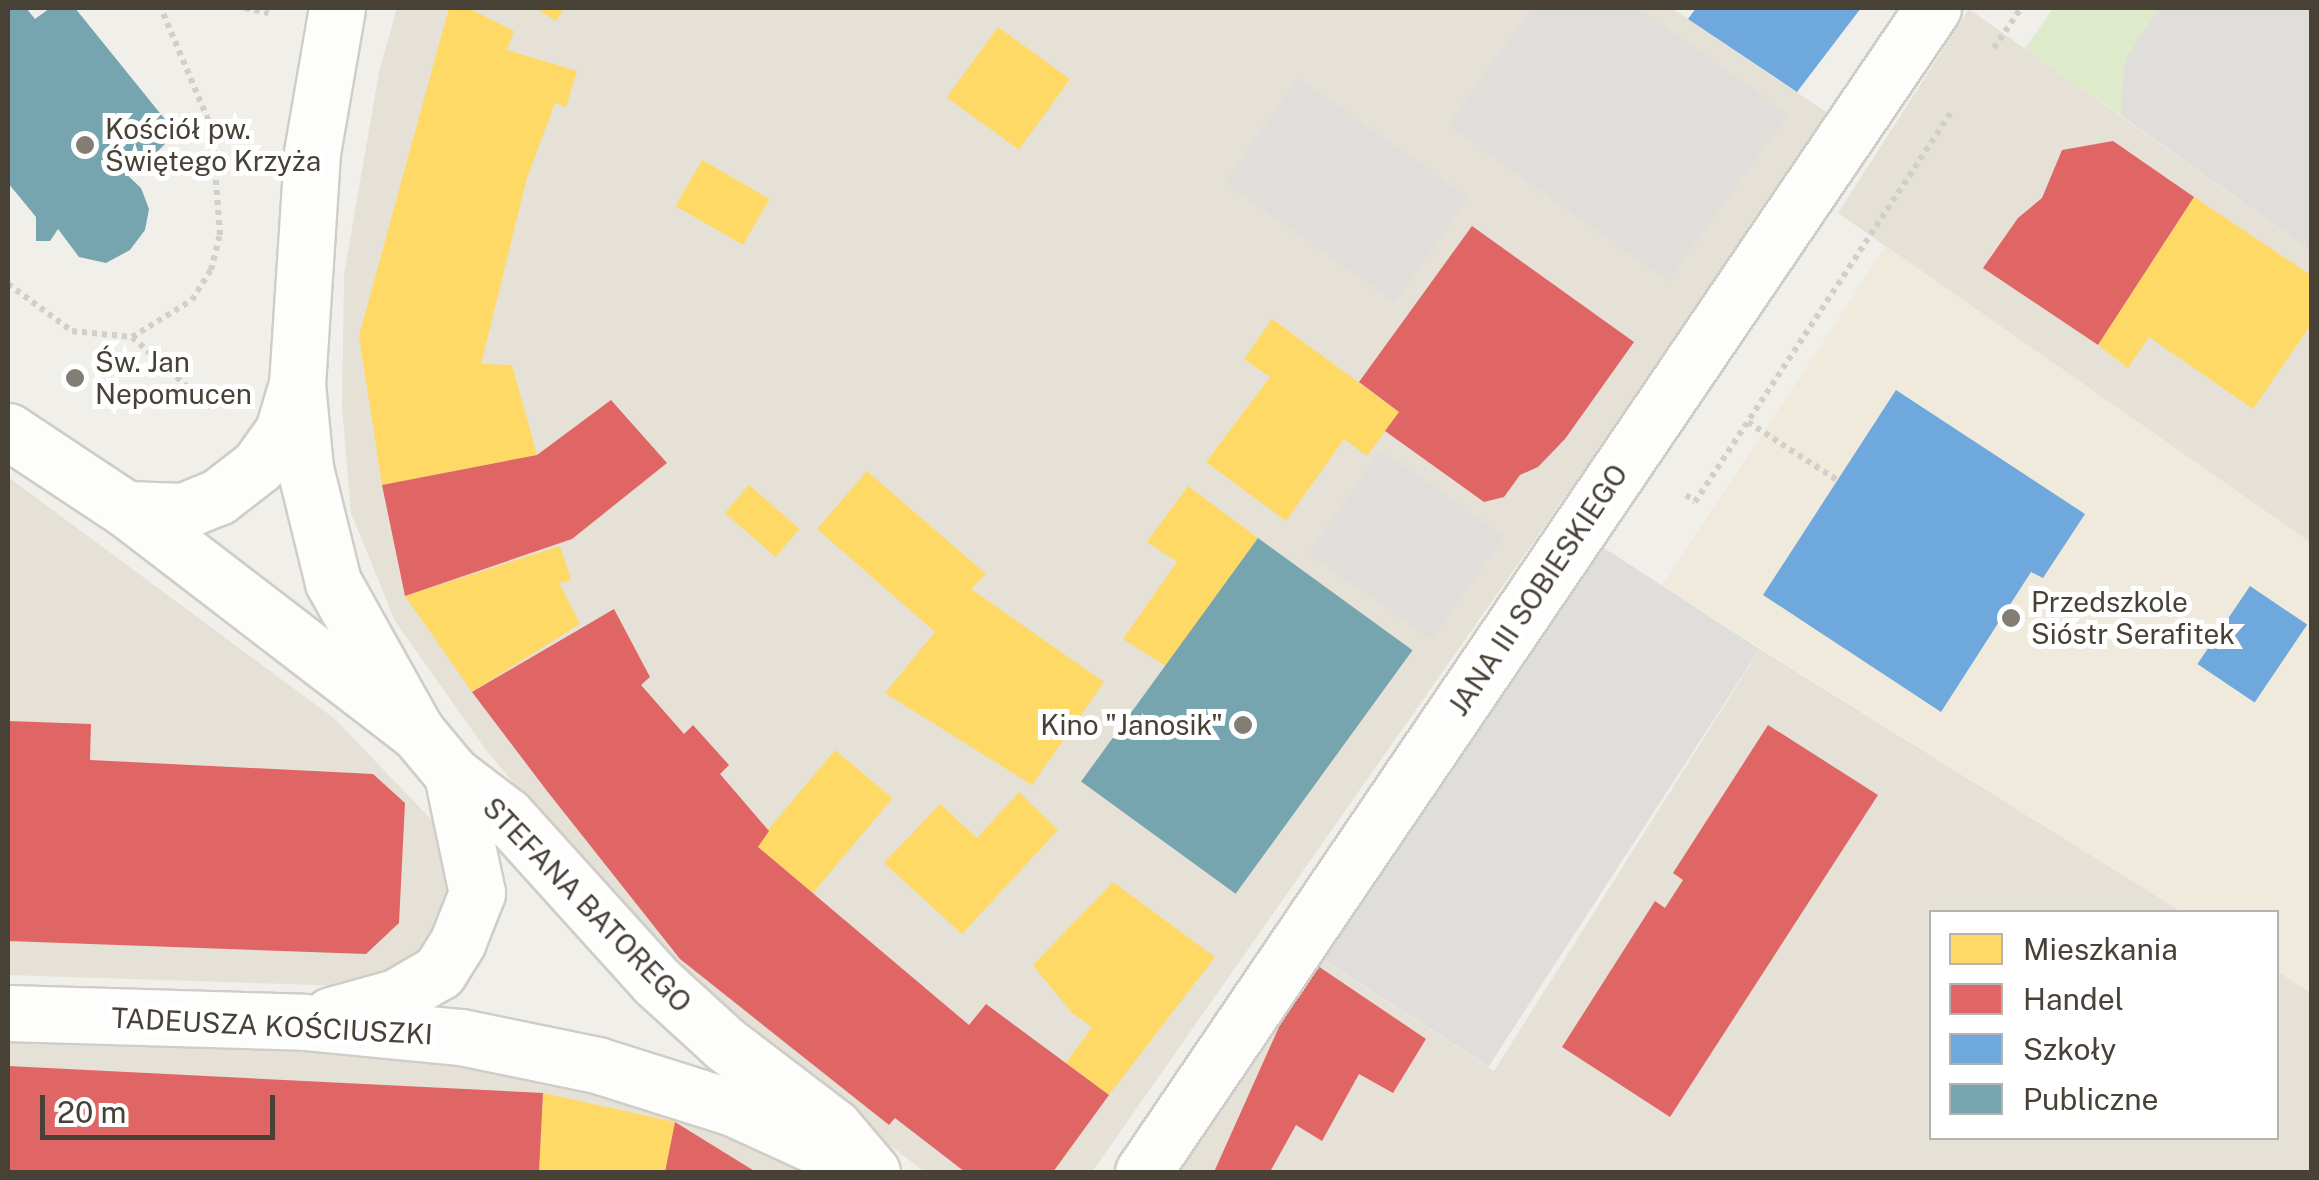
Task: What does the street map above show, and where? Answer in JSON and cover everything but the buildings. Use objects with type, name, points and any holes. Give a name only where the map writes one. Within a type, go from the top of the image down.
[{"type":"street","points":[[337,8],[312,153],[297,384],[305,468],[333,582],[418,732]]},
{"type":"street","name":"JANA III SOBIESKIEGO","points":[[1151,1160],[1933,8]]},
{"type":"street","points":[[126,509],[183,511],[218,497],[258,466],[283,431],[297,384]]},
{"type":"street","name":"STEFANA BATOREGO","points":[[8,431],[126,509],[418,732],[452,774],[507,816],[656,981],[725,1044],[834,1127],[873,1172]]},
{"type":"street","points":[[304,1022],[396,997],[438,972],[458,941],[477,893],[452,774]]},
{"type":"street","name":"TADEUSZA KOŚCIUSZKI","points":[[8,1013],[304,1022],[461,1037],[597,1065],[733,1108],[873,1172]]},
{"type":"path","points":[[132,337],[192,300],[211,270],[220,235],[212,129],[161,8]]},
{"type":"path","points":[[8,284],[20,299],[72,331],[132,337],[219,416],[234,401],[297,384]]},
{"type":"path","points":[[1748,422],[1837,480]]},
{"type":"shaded area","points":[[397,8],[1672,8],[1832,116],[1092,1172],[925,1172],[729,1024],[653,949],[486,750],[395,621],[351,513],[342,406],[344,275],[379,72]]},
{"type":"shaded area","points":[[1532,8],[1639,8],[1788,114],[1668,281],[1448,125]]},
{"type":"shaded area","points":[[2159,8],[2311,8],[2311,251],[2120,115],[2125,59]]},
{"type":"shaded area","points":[[1969,9],[2311,251],[2311,543],[1838,213]]},
{"type":"shaded area","points":[[1298,78],[1468,197],[1395,302],[1225,183]]},
{"type":"shaded area","name":"Przedszkole Sióstr Serafitek","points":[[1886,246],[2311,543],[2311,993],[2279,972],[2279,910],[2179,910],[1662,586]]},
{"type":"shaded area","points":[[1381,450],[1504,536],[1432,639],[1309,553]]},
{"type":"shaded area","points":[[8,477],[335,719],[444,833],[454,878],[431,944],[394,978],[348,986],[8,975]]},
{"type":"shaded area","points":[[1581,533],[1760,649],[1488,1067],[1310,951]]},
{"type":"shaded area","points":[[1760,649],[2179,910],[1929,910],[1929,1140],[2279,1140],[2279,972],[2311,993],[2311,1172],[1179,1172],[1308,950],[1494,1071]]},
{"type":"shaded area","points":[[8,1013],[461,1037],[873,1172],[8,1172]]},
{"type":"green space","points":[[2053,8],[2159,8],[2125,59],[2120,115],[2025,49]]},
{"type":"place","name":"Kościół pw. Świętego Krzyża","points":[[85,145]]},
{"type":"place","name":"Św. Jan Nepomucen","points":[[75,378]]},
{"type":"place","name":"Przedszkole Sióstr Serafitek","points":[[2011,618]]},
{"type":"place","name":"Kino \"Janosik\"","points":[[1243,725]]}]
